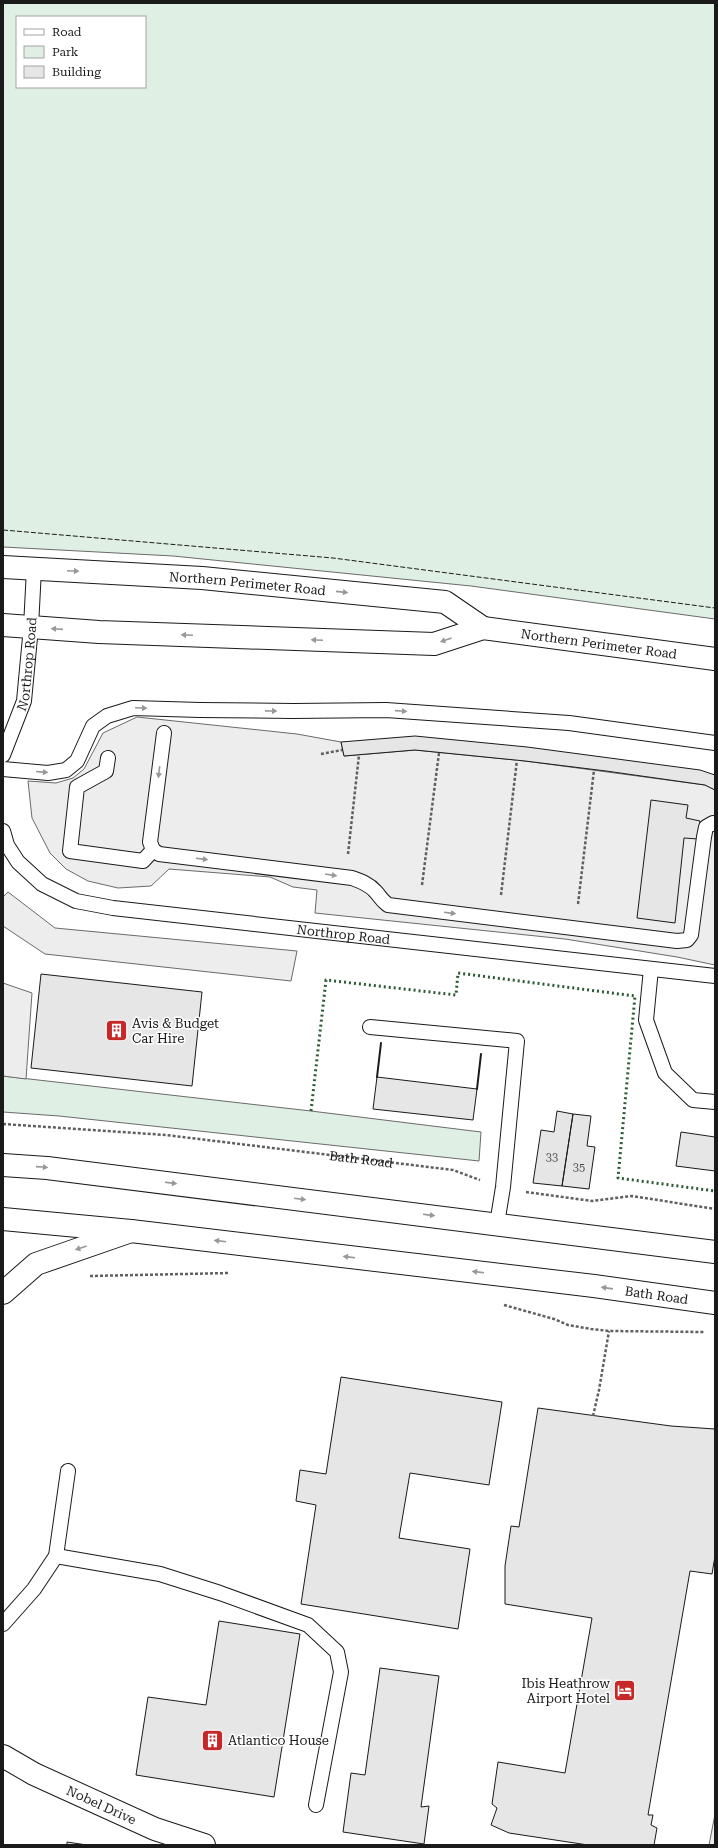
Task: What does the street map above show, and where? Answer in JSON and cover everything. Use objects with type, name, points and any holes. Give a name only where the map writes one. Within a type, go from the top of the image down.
[{"type":"main road","name":"Northern Perimeter Road","points":[[3,567],[202,578],[445,602],[483,628]]},
{"type":"main road","name":"Northern Perimeter Road","points":[[3,625],[98,632],[434,644],[483,628],[715,659]]},
{"type":"main road","points":[[3,1165],[47,1168],[715,1252]]},
{"type":"main road","name":"Bath Road","points":[[3,1218],[131,1231],[586,1285],[715,1303]]},
{"type":"main road","points":[[3,1293],[36,1264],[131,1231]]},
{"type":"main road","name":"Nobel Drive","points":[[3,1756],[34,1774],[155,1829],[204,1845]]},
{"type":"lane","name":"Northrop Road","points":[[3,755],[24,701],[31,627],[34,569]]},
{"type":"lane","points":[[3,769],[48,773],[66,770],[77,761],[93,726],[107,716],[133,708],[262,711],[386,710],[570,723],[715,743]]},
{"type":"lane","points":[[164,733],[150,842],[153,850],[159,854],[352,878],[367,884],[376,891],[380,900],[388,905],[677,941],[687,940],[691,935],[706,828],[713,823],[715,824]]},
{"type":"lane","points":[[108,758],[106,771],[77,788],[70,851],[143,862],[153,850]]},
{"type":"lane","name":"Northrop Road","points":[[3,831],[7,845],[18,862],[42,884],[76,901],[113,908],[715,976]]},
{"type":"lane","points":[[651,969],[646,1020],[665,1073],[693,1100],[715,1102]]},
{"type":"lane","points":[[370,1027],[517,1041],[498,1224]]},
{"type":"lane","points":[[3,1624],[34,1589],[56,1556],[68,1471]]},
{"type":"lane","points":[[56,1556],[160,1574],[220,1593],[308,1625],[331,1646],[337,1652],[341,1672],[316,1805]]},
{"type":"path","points":[[321,754],[342,750]]},
{"type":"path","points":[[422,886],[439,753]]},
{"type":"path","points":[[348,860],[359,755]]},
{"type":"path","points":[[500,898],[516,760]]},
{"type":"path","points":[[577,908],[594,770]]},
{"type":"path","name":"Bath Road","points":[[3,1124],[166,1135],[452,1170],[515,1191],[592,1201],[632,1196],[715,1209]]},
{"type":"path","points":[[84,1276],[235,1272]]},
{"type":"path","points":[[498,1303],[554,1319],[568,1325],[609,1331],[710,1332]]},
{"type":"path","points":[[593,1416],[609,1331]]},
{"type":"green space","points":[[3,3],[715,3],[715,619],[471,586],[173,556],[3,547]]},
{"type":"green space","points":[[3,1076],[481,1132],[479,1161],[59,1116],[3,1112]]},
{"type":"shaded area","points":[[137,717],[297,734],[341,742],[344,756],[415,750],[525,761],[705,785],[715,790],[715,965],[677,957],[565,939],[315,913],[317,890],[293,887],[270,877],[169,869],[151,886],[118,888],[88,881],[66,869],[50,853],[32,818],[28,781],[56,783],[73,778],[84,769],[103,733]]},
{"type":"shaded area","points":[[8,892],[55,928],[297,951],[291,981],[45,954],[3,926],[3,897]]},
{"type":"shaded area","points":[[3,983],[32,993],[26,1079],[3,1076]]},
{"type":"shaded area","points":[[715,1814],[715,1845],[709,1845]]},
{"type":"building","points":[[415,736],[527,747],[700,770],[715,775],[715,790],[705,785],[606,771],[415,750],[344,756],[341,742]]},
{"type":"building","points":[[651,800],[688,805],[686,818],[700,821],[698,839],[684,838],[675,923],[637,918]]},
{"type":"building","name":"Avis & Budget Car Hire","points":[[41,974],[202,992],[192,1086],[31,1068]]},
{"type":"building","points":[[377,1077],[477,1089],[473,1120],[373,1109]]},
{"type":"building","points":[[557,1111],[573,1114],[562,1186],[533,1183],[541,1130],[554,1132]]},
{"type":"building","points":[[573,1114],[591,1116],[587,1146],[595,1147],[589,1189],[562,1186]]},
{"type":"building","points":[[681,1132],[715,1137],[715,1171],[676,1166]]},
{"type":"building","points":[[341,1377],[502,1402],[489,1485],[410,1473],[399,1538],[470,1549],[458,1629],[301,1604],[316,1505],[296,1501],[300,1470],[326,1474]]},
{"type":"building","name":"Ibis Heathrow Airport Hotel","points":[[538,1408],[671,1426],[715,1429],[715,1556],[712,1574],[690,1571],[648,1815],[653,1815],[651,1825],[657,1828],[654,1845],[588,1845],[509,1833],[491,1825],[497,1808],[492,1804],[498,1762],[565,1773],[592,1618],[505,1604],[505,1566],[511,1526],[519,1527]]},
{"type":"building","name":"Atlantico House","points":[[219,1621],[300,1634],[274,1797],[136,1775],[148,1697],[206,1705]]},
{"type":"building","points":[[380,1668],[439,1676],[421,1807],[429,1806],[424,1844],[343,1832],[351,1773],[365,1775]]},
{"type":"building","points":[[67,1842],[87,1845],[67,1845]]},
{"type":"hedge","points":[[311,1111],[326,980],[456,995],[458,973],[635,996],[618,1178],[715,1191]]},
{"type":"fence","points":[[3,530],[333,558],[715,608]]},
{"type":"wall","points":[[377,1077],[381,1043]]},
{"type":"wall","points":[[477,1089],[481,1054]]},
{"type":"place","name":"Avis & Budget Car Hire","points":[[116,1030]]},
{"type":"place","name":"Ibis Heathrow Airport Hotel","points":[[625,1690]]},
{"type":"place","name":"Atlantico House","points":[[212,1740]]}]
